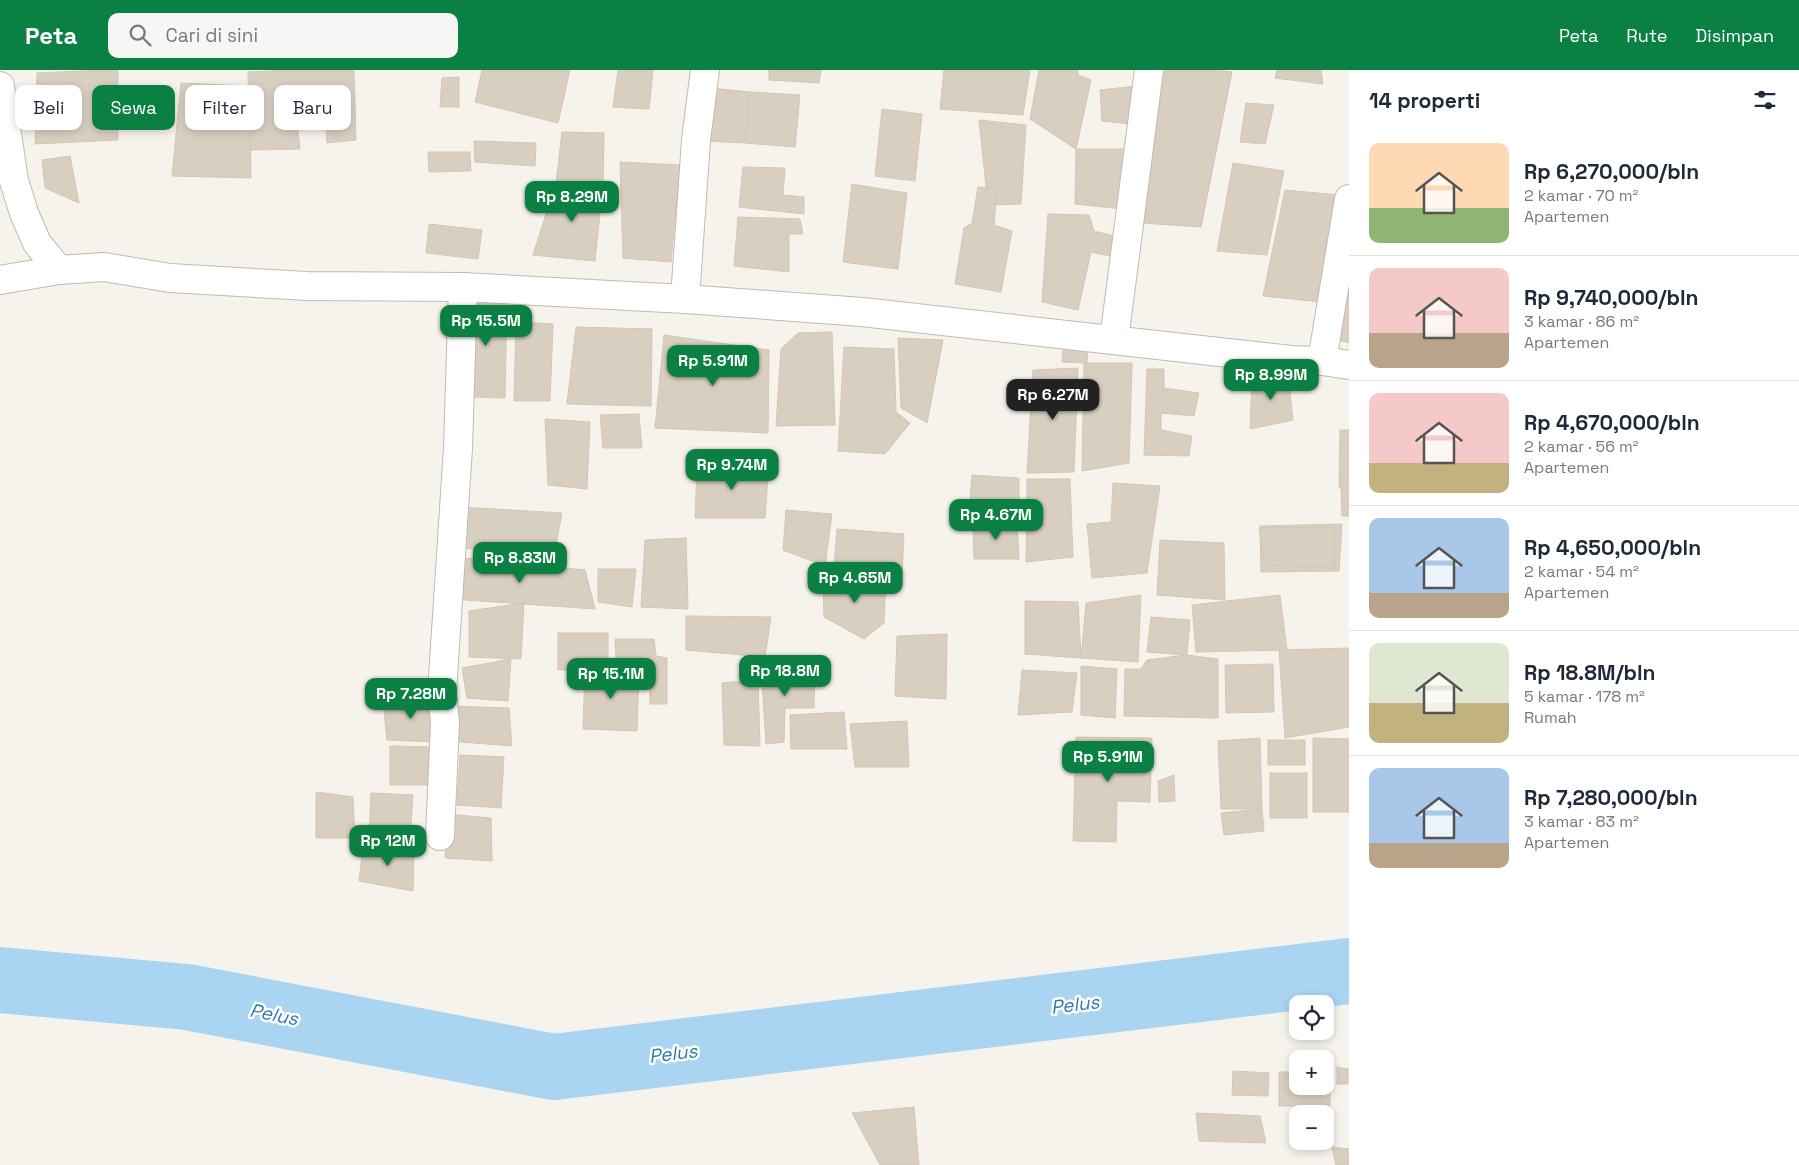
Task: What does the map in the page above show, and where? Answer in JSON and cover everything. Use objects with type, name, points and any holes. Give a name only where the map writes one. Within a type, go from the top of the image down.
[{"type":"street","points":[[684,299],[696,140],[705,70]]},
{"type":"street","points":[[1114,340],[1148,70]]},
{"type":"street","points":[[0,86],[14,181],[24,213],[37,243],[59,270]]},
{"type":"street","points":[[1322,361],[1349,199]]},
{"type":"street","points":[[0,280],[59,270],[104,267],[170,278],[306,286],[464,287],[684,299],[862,312],[1349,365]]},
{"type":"street","points":[[440,836],[444,723],[442,692],[458,448],[464,287]]},
{"type":"building","points":[[118,70],[118,85],[92,85],[92,130],[118,130],[118,140],[35,144],[35,130],[82,130],[82,85],[37,85],[37,73]]},
{"type":"building","points":[[354,70],[356,140],[327,143],[326,130],[351,130],[351,85],[274,85],[274,130],[298,130],[300,149],[250,150],[249,130],[264,130],[264,85],[248,85],[248,72]]},
{"type":"building","points":[[482,70],[570,70],[558,123],[475,102]]},
{"type":"building","points":[[618,70],[653,70],[649,109],[613,107]]},
{"type":"building","points":[[769,70],[821,70],[819,83],[769,80]]},
{"type":"building","points":[[944,70],[1030,70],[1023,115],[940,109]]},
{"type":"building","points":[[1039,70],[1078,70],[1078,75],[1091,80],[1076,149],[1030,119]]},
{"type":"building","points":[[1165,70],[1232,72],[1201,227],[1142,223]]},
{"type":"building","points":[[1277,70],[1321,70],[1323,84],[1275,78]]},
{"type":"building","points":[[459,77],[459,107],[440,107],[442,78]]},
{"type":"building","points":[[181,83],[226,85],[185,85],[185,130],[250,130],[251,178],[172,176]]},
{"type":"building","points":[[1136,86],[1140,125],[1102,121],[1100,90]]},
{"type":"building","points":[[710,88],[750,92],[745,143],[705,141]]},
{"type":"building","points":[[750,92],[800,95],[795,147],[745,143]]},
{"type":"building","points":[[1246,103],[1274,105],[1265,144],[1240,142]]},
{"type":"building","points":[[882,109],[922,114],[915,181],[875,176]]},
{"type":"building","points":[[979,120],[1026,125],[1021,204],[988,205]]},
{"type":"building","points":[[562,132],[604,133],[603,185],[556,183]]},
{"type":"building","points":[[474,141],[536,143],[535,166],[475,162]]},
{"type":"building","points":[[1076,149],[1130,149],[1122,209],[1075,204]]},
{"type":"building","points":[[428,152],[470,152],[471,171],[429,172]]},
{"type":"building","points":[[70,156],[79,203],[45,188],[42,160]]},
{"type":"building","points":[[620,162],[680,165],[671,262],[623,258]]},
{"type":"building","points":[[1233,163],[1284,171],[1267,255],[1217,251]]},
{"type":"building","points":[[743,167],[785,168],[783,195],[804,197],[804,214],[739,207]]},
{"type":"building","points":[[556,183],[603,185],[595,261],[533,255]]},
{"type":"building","points":[[852,184],[907,193],[898,269],[843,262]]},
{"type":"building","points":[[978,187],[997,188],[994,225],[1012,231],[1001,292],[955,284],[964,228],[972,223]]},
{"type":"building","points":[[1285,190],[1338,195],[1321,302],[1263,296]]},
{"type":"building","points":[[1048,214],[1089,215],[1094,231],[1122,238],[1121,258],[1091,252],[1078,310],[1042,302]]},
{"type":"building","points":[[738,217],[800,219],[803,234],[789,234],[789,272],[734,266]]},
{"type":"building","points":[[429,224],[482,230],[478,259],[426,253]]},
{"type":"building","points":[[1349,228],[1349,343],[1331,338]]},
{"type":"building","points":[[467,297],[507,299],[505,398],[474,397],[463,381]]},
{"type":"building","points":[[516,322],[553,324],[550,401],[514,401]]},
{"type":"building","points":[[576,327],[652,329],[651,406],[567,404]]},
{"type":"building","points":[[832,332],[835,425],[776,426],[781,349],[798,333]]},
{"type":"building","points":[[664,335],[769,350],[768,433],[655,428]]},
{"type":"building","points":[[898,338],[943,340],[927,423],[901,408]]},
{"type":"building","points":[[844,347],[894,349],[896,412],[910,423],[885,454],[838,451]]},
{"type":"building","points":[[1063,349],[1088,349],[1087,363],[1062,362]]},
{"type":"building","points":[[1084,363],[1132,363],[1129,463],[1082,471]]},
{"type":"building","points":[[1078,368],[1074,472],[1027,473],[1033,370]]},
{"type":"building","points":[[1147,369],[1164,369],[1164,388],[1199,393],[1194,416],[1161,413],[1161,430],[1192,436],[1189,456],[1144,455]]},
{"type":"building","points":[[1288,374],[1293,420],[1250,429],[1252,378]]},
{"type":"building","points":[[639,414],[642,448],[603,448],[600,415]]},
{"type":"building","points":[[545,419],[590,422],[587,489],[548,485]]},
{"type":"building","points":[[1340,430],[1349,430],[1349,488],[1339,488]]},
{"type":"building","points":[[769,463],[765,518],[695,518],[697,467]]},
{"type":"building","points":[[972,475],[1019,478],[1019,510],[969,512]]},
{"type":"building","points":[[1027,479],[1070,479],[1073,557],[1026,562]]},
{"type":"building","points":[[1113,483],[1160,486],[1147,573],[1092,578],[1087,524],[1111,522]]},
{"type":"building","points":[[1341,488],[1349,489],[1349,516],[1342,516]]},
{"type":"building","points":[[459,507],[562,513],[555,549],[528,542],[523,551],[456,548]]},
{"type":"building","points":[[786,510],[832,514],[825,566],[783,550]]},
{"type":"building","points":[[973,522],[1017,523],[1019,559],[974,559]]},
{"type":"building","points":[[1342,524],[1339,571],[1261,572],[1260,526]]},
{"type":"building","points":[[1334,527],[1335,568],[1265,565],[1259,528]]},
{"type":"building","points":[[837,529],[904,534],[902,575],[834,568]]},
{"type":"building","points":[[686,538],[688,609],[641,607],[645,540]]},
{"type":"building","points":[[1160,540],[1224,543],[1225,600],[1157,595]]},
{"type":"building","points":[[454,557],[585,570],[595,609],[451,599]]},
{"type":"building","points":[[598,569],[636,569],[632,607],[598,602]]},
{"type":"building","points":[[823,578],[886,580],[884,623],[864,639],[824,617]]},
{"type":"building","points":[[1141,595],[1138,662],[1081,658],[1086,603]]},
{"type":"building","points":[[1280,595],[1287,650],[1196,652],[1192,605]]},
{"type":"building","points":[[1025,601],[1078,602],[1081,658],[1025,654]]},
{"type":"building","points":[[524,603],[521,659],[469,657],[469,611]]},
{"type":"building","points":[[686,616],[771,617],[765,657],[686,650]]},
{"type":"building","points":[[1151,617],[1190,620],[1187,655],[1147,652]]},
{"type":"building","points":[[558,633],[608,633],[608,670],[558,670]]},
{"type":"building","points":[[947,634],[946,699],[895,696],[897,636]]},
{"type":"building","points":[[615,639],[654,639],[656,656],[667,658],[667,704],[650,704],[649,665],[616,658]]},
{"type":"building","points":[[1349,648],[1349,727],[1285,738],[1279,650]]},
{"type":"building","points":[[1187,655],[1218,659],[1218,718],[1124,716],[1125,669],[1141,669],[1147,660]]},
{"type":"building","points":[[511,659],[508,701],[467,698],[462,668]]},
{"type":"building","points":[[1273,664],[1274,712],[1226,713],[1225,665]]},
{"type":"building","points":[[1081,666],[1117,669],[1115,718],[1081,715]]},
{"type":"building","points":[[761,667],[815,668],[814,708],[785,708],[784,742],[766,744]]},
{"type":"building","points":[[585,669],[639,671],[637,731],[583,729]]},
{"type":"building","points":[[1022,670],[1077,673],[1072,712],[1018,715]]},
{"type":"building","points":[[758,680],[760,746],[724,745],[722,683]]},
{"type":"building","points":[[434,696],[435,742],[387,740],[383,702]]},
{"type":"building","points":[[449,706],[509,708],[512,746],[449,741]]},
{"type":"building","points":[[844,712],[847,749],[791,749],[790,715]]},
{"type":"building","points":[[907,721],[909,767],[855,767],[850,724]]},
{"type":"building","points":[[1076,737],[1152,738],[1150,802],[1117,801],[1116,842],[1073,841]]},
{"type":"building","points":[[1260,738],[1262,809],[1221,809],[1218,741]]},
{"type":"building","points":[[1313,738],[1349,739],[1349,812],[1313,812]]},
{"type":"building","points":[[1268,740],[1305,740],[1305,765],[1268,765]]},
{"type":"building","points":[[390,746],[435,747],[435,785],[390,785]]},
{"type":"building","points":[[460,755],[504,757],[501,808],[457,805]]},
{"type":"building","points":[[1270,773],[1307,773],[1307,818],[1270,818]]},
{"type":"building","points":[[1174,775],[1175,801],[1159,802],[1158,781]]},
{"type":"building","points":[[316,792],[353,797],[355,838],[316,838]]},
{"type":"building","points":[[371,793],[413,795],[410,841],[369,839]]},
{"type":"building","points":[[1262,809],[1264,831],[1224,835],[1221,813]]},
{"type":"building","points":[[447,814],[491,818],[492,861],[445,858]]},
{"type":"building","points":[[363,846],[414,850],[413,891],[359,881]]},
{"type":"building","points":[[1337,1067],[1348,1069],[1348,1084],[1337,1084]]},
{"type":"building","points":[[1233,1071],[1269,1073],[1268,1096],[1232,1095]]},
{"type":"building","points":[[1279,1072],[1289,1072],[1289,1095],[1330,1095],[1330,1105],[1279,1106]]},
{"type":"building","points":[[914,1107],[919,1165],[880,1165],[852,1113]]},
{"type":"building","points":[[1196,1113],[1260,1116],[1266,1143],[1199,1141]]},
{"type":"building","points":[[1334,1147],[1349,1149],[1349,1165],[1336,1165],[1333,1150]]},
{"type":"waterway","name":"Pelus","points":[[0,980],[187,997],[554,1067],[1349,971]]}]
